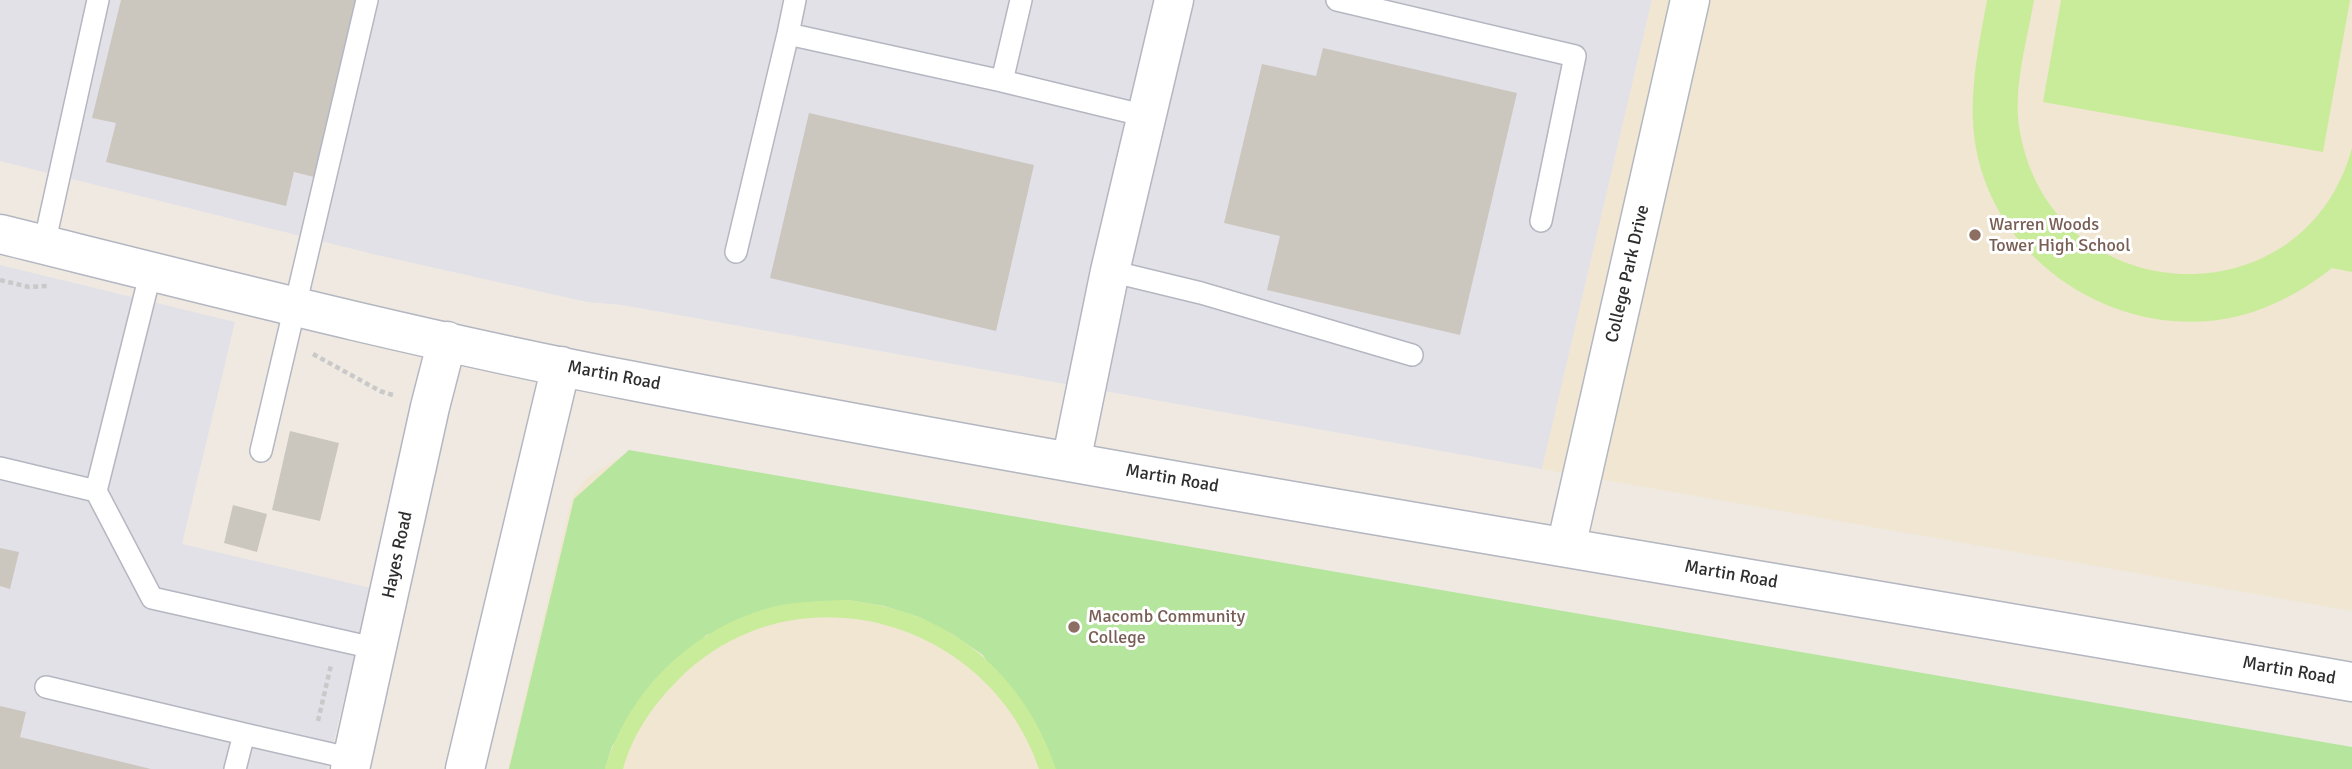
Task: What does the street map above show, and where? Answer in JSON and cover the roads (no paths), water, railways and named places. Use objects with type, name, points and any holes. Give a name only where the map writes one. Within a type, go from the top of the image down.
[{"type":"street","points":[[1070,462],[1110,271],[1174,0]]},
{"type":"street","name":"College Park Drive","points":[[1566,547],[1690,0]]},
{"type":"street","name":"Martin Road","points":[[0,234],[447,341],[656,385],[1070,462],[2009,621],[2352,682]]},
{"type":"street","name":"Hayes Road","points":[[351,764],[447,341]]},
{"type":"street","points":[[465,769],[561,366]]},
{"type":"lane","points":[[44,245],[98,0]]},
{"type":"lane","points":[[261,451],[367,0]]},
{"type":"lane","points":[[736,252],[795,0]]},
{"type":"lane","points":[[1002,81],[1020,0]]},
{"type":"lane","points":[[1337,0],[1575,56],[1541,221]]},
{"type":"lane","points":[[788,34],[1146,116]]},
{"type":"lane","points":[[151,271],[96,491],[152,598],[378,649]]},
{"type":"lane","points":[[1110,271],[1201,293],[1412,355]]},
{"type":"lane","points":[[0,468],[96,491]]},
{"type":"lane","points":[[46,687],[244,734],[351,764]]},
{"type":"lane","points":[[235,769],[244,734]]},
{"type":"place","name":"Warren Woods Tower High School","points":[[1975,235]]},
{"type":"place","name":"Macomb Community College","points":[[1074,627]]}]
